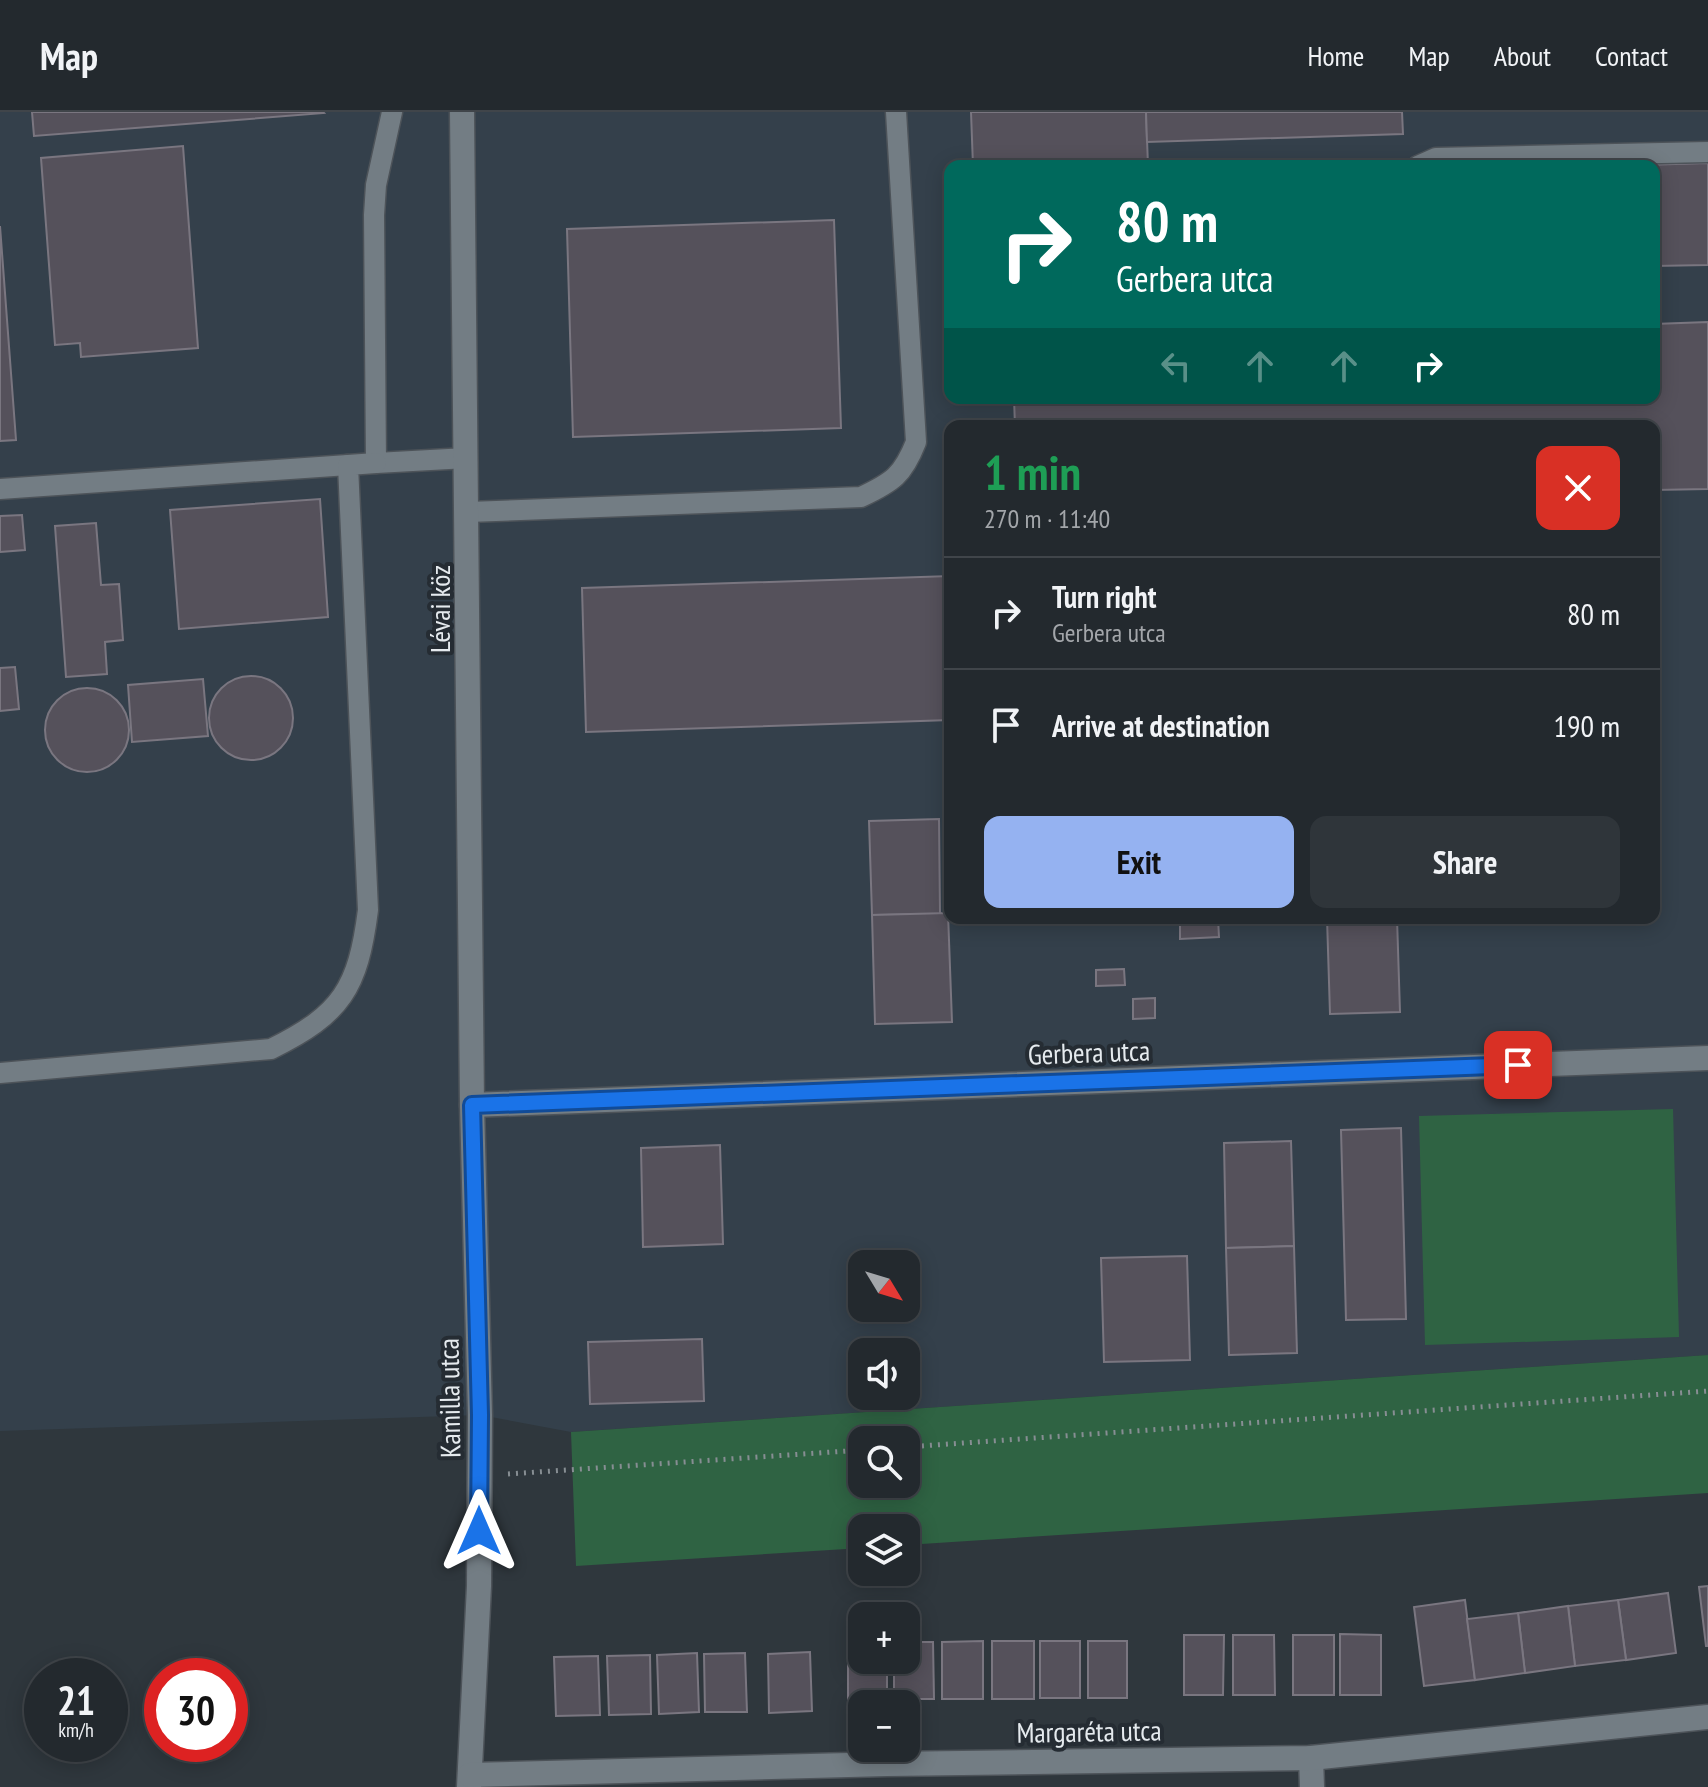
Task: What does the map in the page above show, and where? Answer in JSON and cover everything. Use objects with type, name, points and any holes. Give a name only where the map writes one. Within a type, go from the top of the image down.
[{"type":"street","name":"Lévai köz","points":[[462,112],[472,1105]]},
{"type":"street","name":"Gerbera utca","points":[[472,1105],[1708,1058]]},
{"type":"street","name":"Kamilla utca","points":[[469,1781],[479,1586],[472,1105]]},
{"type":"street","name":"Margaréta utca","points":[[469,1781],[887,1775],[1311,1758],[1708,1717]]},
{"type":"street","points":[[1311,1758],[1312,1787]]},
{"type":"lane","points":[[376,463],[374,215],[376,185],[392,112]]},
{"type":"lane","points":[[468,512],[861,497],[887,485],[905,469],[916,442],[896,112]]},
{"type":"lane","points":[[1432,160],[1708,152]]},
{"type":"lane","points":[[0,489],[467,458]]},
{"type":"lane","points":[[0,1073],[271,1049],[301,1034],[331,1010],[354,981],[368,910],[348,465]]},
{"type":"path","points":[[920,1446],[1708,1391]]},
{"type":"path","points":[[479,1476],[848,1451]]},
{"type":"shaded area","points":[[0,112],[1708,112],[1708,1355],[920,1408],[920,1338],[848,1338],[848,1410],[896,1410],[571,1432],[480,1415],[0,1431]]},
{"type":"green space","points":[[1673,1109],[1679,1337],[1425,1345],[1419,1116]]},
{"type":"green space","points":[[1708,1355],[1708,1493],[920,1544],[920,1514],[848,1514],[848,1549],[576,1566],[571,1432]]},
{"type":"building","points":[[32,112],[323,112],[324,113],[34,136]]},
{"type":"building","points":[[971,112],[1146,112],[1148,160],[973,160]]},
{"type":"building","points":[[1146,112],[1402,112],[1403,134],[1147,142]]},
{"type":"building","points":[[183,146],[198,348],[81,357],[80,343],[55,345],[41,158]]},
{"type":"building","points":[[1708,163],[1708,265],[1660,266],[1660,164]]},
{"type":"building","points":[[834,220],[841,428],[573,437],[567,229]]},
{"type":"building","points":[[0,226],[16,440],[0,441]]},
{"type":"building","points":[[1708,322],[1708,489],[1660,490],[1660,420],[1015,420],[1014,404],[1660,404],[1660,324]]},
{"type":"building","points":[[320,499],[328,617],[179,629],[170,510]]},
{"type":"building","points":[[22,515],[25,550],[0,552],[0,516]]},
{"type":"building","points":[[96,523],[101,585],[119,584],[123,640],[105,642],[107,674],[66,677],[55,526]]},
{"type":"building","points":[[944,576],[944,720],[586,732],[582,588]]},
{"type":"building","points":[[15,667],[19,709],[0,711],[0,668]]},
{"type":"building","points":[[251,676],[274,683],[286,695],[293,718],[286,741],[274,753],[251,760],[228,753],[216,741],[209,718],[216,695],[228,683]]},
{"type":"building","points":[[203,679],[208,736],[132,742],[128,685]]},
{"type":"building","points":[[87,688],[110,695],[122,707],[129,730],[122,753],[110,765],[87,772],[64,765],[52,753],[45,730],[52,707],[64,695]]},
{"type":"building","points":[[939,819],[940,914],[872,915],[869,821]]},
{"type":"building","points":[[944,913],[944,924],[948,924],[952,1022],[875,1024],[872,915]]},
{"type":"building","points":[[1180,924],[1218,924],[1219,937],[1180,939]]},
{"type":"building","points":[[1327,924],[1397,924],[1400,1012],[1330,1014]]},
{"type":"building","points":[[1124,969],[1125,985],[1096,986],[1096,970]]},
{"type":"building","points":[[1155,998],[1155,1018],[1133,1019],[1133,999]]},
{"type":"building","points":[[1401,1128],[1406,1319],[1346,1320],[1341,1130]]},
{"type":"building","points":[[1291,1141],[1294,1246],[1226,1248],[1224,1143]]},
{"type":"building","points":[[720,1145],[723,1244],[643,1247],[641,1148]]},
{"type":"building","points":[[1294,1246],[1297,1353],[1229,1355],[1226,1248]]},
{"type":"building","points":[[1187,1256],[1190,1360],[1104,1362],[1101,1258]]},
{"type":"building","points":[[702,1339],[704,1401],[590,1404],[588,1342]]},
{"type":"building","points":[[1708,1586],[1708,1646],[1706,1646],[1699,1587]]},
{"type":"building","points":[[1668,1593],[1676,1653],[1626,1660],[1618,1600]]},
{"type":"building","points":[[1465,1600],[1475,1680],[1424,1686],[1414,1607]]},
{"type":"building","points":[[1618,1600],[1626,1660],[1575,1666],[1568,1606]]},
{"type":"building","points":[[1568,1606],[1575,1666],[1525,1673],[1518,1613]]},
{"type":"building","points":[[1518,1613],[1525,1673],[1475,1680],[1467,1619]]},
{"type":"building","points":[[1340,1634],[1381,1635],[1381,1695],[1340,1695]]},
{"type":"building","points":[[1184,1635],[1224,1635],[1223,1695],[1184,1695]]},
{"type":"building","points":[[1233,1635],[1274,1635],[1275,1695],[1233,1695]]},
{"type":"building","points":[[1293,1635],[1334,1635],[1334,1695],[1293,1695]]},
{"type":"building","points":[[983,1641],[983,1699],[942,1699],[942,1642]]},
{"type":"building","points":[[992,1641],[1034,1641],[1034,1699],[992,1699]]},
{"type":"building","points":[[1040,1641],[1080,1641],[1080,1698],[1040,1698]]},
{"type":"building","points":[[1088,1641],[1127,1641],[1127,1698],[1088,1698]]},
{"type":"building","points":[[920,1642],[933,1642],[934,1699],[920,1699],[920,1690],[894,1690],[894,1674],[920,1674]]},
{"type":"building","points":[[810,1652],[812,1711],[769,1713],[768,1654]]},
{"type":"building","points":[[697,1653],[699,1712],[659,1714],[657,1655]]},
{"type":"building","points":[[745,1653],[747,1712],[705,1712],[704,1654]]},
{"type":"building","points":[[650,1655],[651,1714],[609,1715],[607,1656]]},
{"type":"building","points":[[598,1656],[600,1715],[556,1716],[554,1657]]},
{"type":"building","points":[[848,1674],[887,1674],[887,1690],[848,1690]]},
{"type":"route","points":[[479,1531],[480,1415],[472,1105],[1518,1065]]}]
